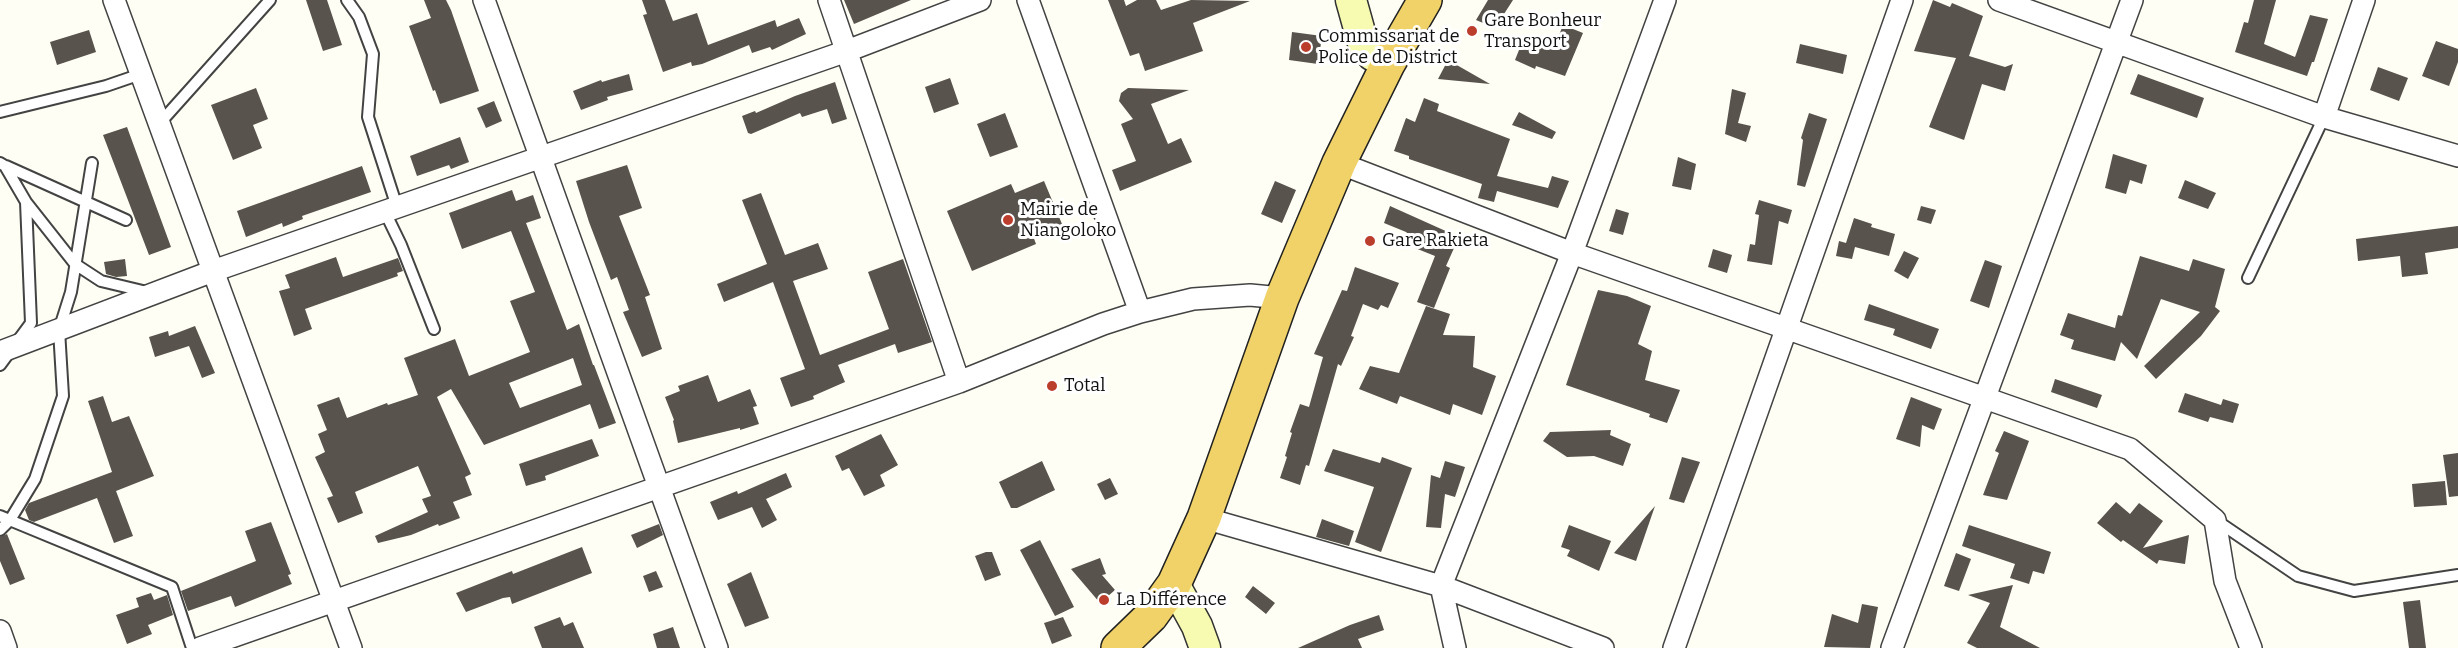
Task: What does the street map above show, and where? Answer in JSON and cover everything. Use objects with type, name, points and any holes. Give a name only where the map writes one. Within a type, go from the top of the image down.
[{"type":"highway","points":[[1118,648],[1151,615],[1174,584],[1204,518],[1282,298],[1339,163],[1388,64],[1425,0]]},
{"type":"main road","points":[[1351,0],[1363,43],[1372,55],[1388,64]]},
{"type":"main road","points":[[1174,584],[1197,626],[1205,648]]},
{"type":"street","points":[[114,0],[351,648]]},
{"type":"street","points":[[484,0],[717,648]]},
{"type":"street","points":[[829,0],[960,382]]},
{"type":"street","points":[[4,355],[59,330],[213,271],[847,51],[980,0]]},
{"type":"street","points":[[1028,0],[1140,312]]},
{"type":"street","points":[[1455,648],[1441,586],[1572,253],[1665,0]]},
{"type":"street","points":[[1674,648],[1902,0]]},
{"type":"street","points":[[1999,0],[2324,117],[2458,156]]},
{"type":"street","points":[[1892,648],[2132,0]]},
{"type":"street","points":[[2324,117],[2364,0]]},
{"type":"street","points":[[1339,163],[1572,253],[2130,449],[2215,520],[2225,581],[2251,648]]},
{"type":"street","points":[[200,648],[960,382],[1104,324],[1140,312],[1193,299],[1250,295],[1282,298]]},
{"type":"street","points":[[1204,518],[1441,586],[1604,648]]},
{"type":"street","points":[[0,631],[6,648]]},
{"type":"lane","points":[[159,124],[270,0]]},
{"type":"lane","points":[[347,0],[359,17],[373,54],[368,117],[401,245],[434,329]]},
{"type":"lane","points":[[0,112],[106,86],[141,74]]},
{"type":"lane","points":[[2248,278],[2324,117]]},
{"type":"lane","points":[[0,530],[5,518],[35,479],[63,396],[59,330],[71,291],[92,163]]},
{"type":"lane","points":[[3,165],[126,220]]},
{"type":"lane","points":[[3,165],[27,202],[75,264],[101,281],[153,294]]},
{"type":"lane","points":[[4,355],[31,323],[27,202]]},
{"type":"lane","points":[[5,518],[172,587],[192,648]]},
{"type":"lane","points":[[2215,520],[2298,576],[2354,591],[2458,575]]},
{"type":"building","points":[[306,0],[327,0],[342,45],[323,51]]},
{"type":"building","points":[[424,0],[446,0],[479,91],[440,104],[409,26],[431,18]]},
{"type":"building","points":[[642,0],[665,0],[673,21],[697,13],[708,45],[775,20],[777,27],[799,18],[806,34],[772,50],[770,47],[752,53],[749,45],[702,64],[692,66],[691,62],[663,72],[643,15],[647,14]]},
{"type":"building","points":[[844,0],[911,0],[854,24]]},
{"type":"building","points":[[1108,0],[1124,0],[1126,6],[1137,0],[1156,0],[1161,10],[1191,0],[1250,1],[1193,23],[1203,51],[1145,71],[1139,53],[1130,56]]},
{"type":"building","points":[[1488,0],[1513,0],[1495,28],[1476,20]]},
{"type":"building","points":[[1933,0],[1950,7],[1952,3],[1983,16],[1969,56],[2005,67],[2013,64],[2005,91],[1982,84],[1964,140],[1929,127],[1956,58],[1914,51]]},
{"type":"building","points":[[2254,0],[2276,0],[2264,44],[2295,57],[2310,15],[2328,19],[2307,76],[2235,52],[2244,22],[2248,23]]},
{"type":"building","points":[[1563,25],[1583,33],[1565,76],[1536,66],[1535,69],[1515,60],[1525,35],[1554,48]]},
{"type":"building","points":[[89,30],[96,52],[57,65],[50,42]]},
{"type":"building","points":[[1292,32],[1322,36],[1318,64],[1289,60]]},
{"type":"building","points":[[2436,41],[2458,49],[2458,62],[2449,86],[2422,76]]},
{"type":"building","points":[[1800,44],[1847,55],[1843,74],[1796,63]]},
{"type":"building","points":[[1448,60],[1490,84],[1438,79]]},
{"type":"building","points":[[2378,67],[2408,78],[2399,101],[2370,90]]},
{"type":"building","points":[[629,74],[633,90],[607,97],[608,100],[581,110],[573,91],[601,80],[602,82]]},
{"type":"building","points":[[2138,74],[2204,98],[2197,118],[2130,94]]},
{"type":"building","points":[[950,78],[959,104],[934,113],[925,87]]},
{"type":"building","points":[[835,82],[847,119],[832,124],[827,109],[802,117],[800,113],[751,134],[748,133],[742,116],[755,111],[756,113]]},
{"type":"building","points":[[256,88],[268,119],[253,125],[262,148],[233,160],[211,105]]},
{"type":"building","points":[[1128,88],[1189,90],[1151,104],[1168,144],[1181,138],[1192,162],[1120,191],[1112,170],[1136,161],[1121,124],[1133,119],[1119,101],[1121,93]]},
{"type":"building","points":[[1732,89],[1746,93],[1738,123],[1751,126],[1746,142],[1725,134]]},
{"type":"building","points":[[1424,98],[1439,104],[1437,111],[1510,139],[1497,176],[1548,188],[1552,176],[1569,181],[1558,208],[1497,191],[1494,202],[1478,198],[1482,184],[1409,159],[1409,156],[1394,151],[1406,118],[1415,122]]},
{"type":"building","points":[[494,101],[502,121],[486,128],[477,108]]},
{"type":"building","points":[[1519,112],[1556,132],[1552,139],[1512,125]]},
{"type":"building","points":[[1005,113],[1018,147],[990,157],[977,124]]},
{"type":"building","points":[[1809,113],[1827,119],[1805,187],[1797,185],[1803,140],[1801,138]]},
{"type":"building","points":[[127,127],[171,247],[149,255],[103,135]]},
{"type":"building","points":[[460,137],[469,162],[451,169],[449,165],[417,176],[410,156]]},
{"type":"building","points":[[2113,154],[2147,165],[2142,184],[2130,180],[2126,194],[2105,188]]},
{"type":"building","points":[[1678,157],[1696,164],[1691,190],[1672,186]]},
{"type":"building","points":[[627,165],[642,208],[619,216],[650,295],[645,297],[662,349],[642,357],[623,312],[629,310],[617,277],[611,280],[576,181]]},
{"type":"building","points":[[362,166],[371,192],[302,216],[303,219],[283,227],[282,223],[246,237],[237,211]]},
{"type":"building","points":[[2185,180],[2216,193],[2208,209],[2178,198]]},
{"type":"building","points":[[1044,181],[1062,224],[1033,236],[1036,244],[972,271],[947,211],[1011,184],[1015,193]]},
{"type":"building","points":[[1275,181],[1296,190],[1282,223],[1261,214]]},
{"type":"building","points":[[512,190],[516,201],[533,195],[541,218],[526,223],[567,330],[579,324],[616,423],[599,429],[590,404],[484,445],[451,389],[437,397],[471,474],[465,477],[472,495],[453,502],[460,518],[411,535],[378,543],[375,536],[428,512],[422,499],[431,496],[418,466],[355,492],[363,513],[338,523],[327,498],[333,496],[315,457],[325,452],[318,434],[327,430],[317,405],[339,397],[347,418],[387,403],[388,405],[418,395],[404,358],[455,339],[469,376],[530,352],[510,301],[535,292],[511,231],[462,249],[449,213]],"holes":[[[573,358],[582,385],[520,408],[509,383]]]},
{"type":"building","points":[[761,193],[785,255],[818,243],[828,269],[793,281],[820,355],[889,329],[868,272],[903,259],[932,342],[898,353],[895,344],[838,365],[845,382],[813,396],[814,399],[791,407],[780,378],[805,369],[773,282],[724,302],[717,284],[767,264],[742,200]]},
{"type":"building","points":[[1759,200],[1792,210],[1788,224],[1779,221],[1772,265],[1747,261],[1750,244],[1755,245],[1759,215],[1755,214]]},
{"type":"building","points":[[1390,206],[1459,237],[1446,266],[1450,268],[1434,308],[1417,302],[1435,256],[1415,248],[1418,242],[1406,232],[1384,223]]},
{"type":"building","points":[[1921,206],[1936,210],[1931,224],[1917,220]]},
{"type":"building","points":[[1616,209],[1629,213],[1623,235],[1609,231]]},
{"type":"building","points":[[1854,218],[1872,224],[1871,227],[1895,234],[1889,256],[1855,247],[1852,259],[1836,256],[1839,241],[1846,243]]},
{"type":"building","points":[[2458,226],[2458,248],[2425,253],[2428,274],[2402,277],[2400,256],[2358,261],[2356,239]]},
{"type":"building","points":[[1713,249],[1732,255],[1727,273],[1708,267]]},
{"type":"building","points":[[1904,251],[1919,258],[1908,279],[1894,271]]},
{"type":"building","points":[[2140,256],[2189,271],[2193,259],[2225,269],[2215,307],[2220,311],[2201,336],[2156,379],[2144,366],[2200,312],[2161,299],[2137,359],[2121,342],[2115,361],[2071,349],[2074,340],[2060,335],[2068,313],[2115,328],[2118,315],[2122,316]]},
{"type":"building","points":[[336,257],[343,277],[398,258],[403,271],[397,273],[398,276],[305,309],[312,329],[294,336],[279,291],[290,288],[285,275]]},
{"type":"building","points":[[125,259],[127,276],[116,277],[106,274],[104,262]]},
{"type":"building","points":[[1985,260],[2002,266],[1989,308],[1970,301]]},
{"type":"building","points":[[1355,267],[1399,283],[1388,308],[1381,305],[1378,310],[1363,304],[1351,336],[1354,337],[1341,366],[1338,364],[1309,466],[1306,465],[1300,485],[1280,478],[1287,457],[1285,456],[1292,433],[1290,432],[1300,404],[1309,407],[1323,357],[1314,354],[1342,290],[1347,291]]},
{"type":"building","points":[[1598,290],[1627,296],[1651,306],[1638,344],[1652,351],[1645,380],[1680,390],[1667,423],[1649,417],[1650,414],[1566,385]]},
{"type":"building","points":[[1869,304],[1939,329],[1931,349],[1893,335],[1895,329],[1864,320]]},
{"type":"building","points":[[1426,306],[1450,314],[1443,335],[1475,336],[1473,367],[1496,376],[1482,415],[1453,404],[1450,415],[1400,396],[1397,404],[1359,389],[1370,366],[1399,373]]},
{"type":"building","points":[[195,326],[215,373],[202,378],[189,346],[155,357],[149,337],[168,331],[169,336]]},
{"type":"building","points":[[708,375],[718,402],[750,389],[757,406],[753,407],[759,424],[678,443],[674,420],[665,397],[680,391],[678,386]]},
{"type":"building","points":[[2055,379],[2102,395],[2097,408],[2051,392]]},
{"type":"building","points":[[2185,393],[2221,405],[2223,399],[2239,404],[2233,423],[2210,417],[2208,422],[2178,412]]},
{"type":"building","points":[[103,396],[112,422],[129,416],[154,476],[116,491],[133,536],[114,543],[97,498],[34,522],[29,520],[25,510],[29,503],[112,472],[88,401]]},
{"type":"building","points":[[1911,397],[1942,409],[1934,430],[1922,425],[1920,447],[1896,439]]},
{"type":"building","points":[[1611,430],[1610,435],[1631,444],[1623,466],[1594,456],[1567,457],[1543,441],[1550,432]]},
{"type":"building","points":[[2004,431],[2029,441],[2007,500],[1983,495],[1999,453],[1995,451]]},
{"type":"building","points":[[881,434],[898,465],[880,475],[885,486],[864,496],[849,468],[842,471],[835,456]]},
{"type":"building","points":[[592,439],[599,456],[545,476],[546,480],[526,486],[519,464]]},
{"type":"building","points":[[1333,449],[1380,463],[1382,457],[1412,468],[1381,552],[1355,542],[1374,487],[1324,471]]},
{"type":"building","points":[[2458,453],[2458,496],[2449,497],[2443,455]]},
{"type":"building","points":[[1682,457],[1700,462],[1684,503],[1669,499]]},
{"type":"building","points":[[1042,461],[1055,490],[1017,508],[1011,508],[999,482]]},
{"type":"building","points":[[1445,461],[1465,467],[1455,497],[1445,494],[1441,528],[1426,527],[1431,475],[1440,478]]},
{"type":"building","points":[[786,473],[792,487],[766,499],[777,520],[762,528],[752,507],[718,520],[710,502],[737,491],[738,494]]},
{"type":"building","points":[[1110,478],[1118,494],[1105,500],[1097,484]]},
{"type":"building","points":[[2445,481],[2447,505],[2414,507],[2412,484]]},
{"type":"building","points":[[2116,502],[2130,514],[2139,503],[2163,521],[2143,548],[2189,535],[2185,564],[2159,560],[2157,564],[2123,540],[2121,542],[2097,523]]},
{"type":"building","points":[[1655,506],[1636,561],[1614,553]]},
{"type":"building","points":[[1322,519],[1354,531],[1349,546],[1316,537]]},
{"type":"building","points":[[271,522],[291,574],[288,575],[292,584],[235,607],[231,596],[188,611],[181,591],[256,561],[245,531]]},
{"type":"building","points":[[659,524],[663,535],[637,548],[631,535]]},
{"type":"building","points":[[1569,525],[1611,541],[1599,571],[1567,556],[1570,550],[1561,547]]},
{"type":"building","points":[[1969,525],[2051,552],[2044,574],[2033,571],[2029,584],[2010,578],[2015,564],[1962,546]]},
{"type":"building","points":[[7,534],[25,579],[10,585],[0,561],[0,537]]},
{"type":"building","points":[[1040,540],[1074,607],[1055,616],[1020,550]]},
{"type":"building","points":[[582,547],[592,573],[512,604],[510,597],[503,598],[466,612],[456,593],[512,571],[513,574]]},
{"type":"building","points":[[992,552],[1001,575],[985,581],[975,556]]},
{"type":"building","points":[[1956,553],[1971,559],[1959,591],[1944,586]]},
{"type":"building","points":[[1100,558],[1106,574],[1102,575],[1115,590],[1100,603],[1071,569]]},
{"type":"building","points":[[656,571],[663,587],[649,592],[643,576]]},
{"type":"building","points":[[751,572],[769,618],[745,627],[727,584]]},
{"type":"building","points":[[2013,585],[2000,627],[2040,648],[1977,648],[1967,643],[1990,603],[1968,595]]},
{"type":"building","points":[[1253,586],[1275,603],[1266,614],[1245,597]]},
{"type":"building","points":[[151,593],[154,600],[167,595],[173,615],[148,625],[152,634],[127,644],[116,615],[139,607],[136,598]]},
{"type":"building","points":[[2420,600],[2426,648],[2409,648],[2403,602]]},
{"type":"building","points":[[1862,604],[1878,607],[1870,648],[1824,647],[1832,614],[1858,623]]},
{"type":"building","points":[[1379,615],[1384,630],[1358,639],[1362,648],[1298,648],[1350,625]]},
{"type":"building","points":[[560,617],[564,626],[573,622],[584,648],[542,648],[534,627]]},
{"type":"building","points":[[1063,617],[1072,636],[1052,644],[1044,623]]},
{"type":"building","points":[[673,627],[680,648],[657,648],[653,634]]},
{"type":"place","name":"Gare Bonheur Transport","points":[[1472,31]]},
{"type":"place","name":"Commissariat de Police de District","points":[[1306,47]]},
{"type":"place","name":"Mairie de Niangoloko","points":[[1008,220]]},
{"type":"place","name":"Gare Rakieta","points":[[1370,241]]},
{"type":"place","name":"Total","points":[[1052,386]]},
{"type":"place","name":"La Différence","points":[[1104,600]]}]
